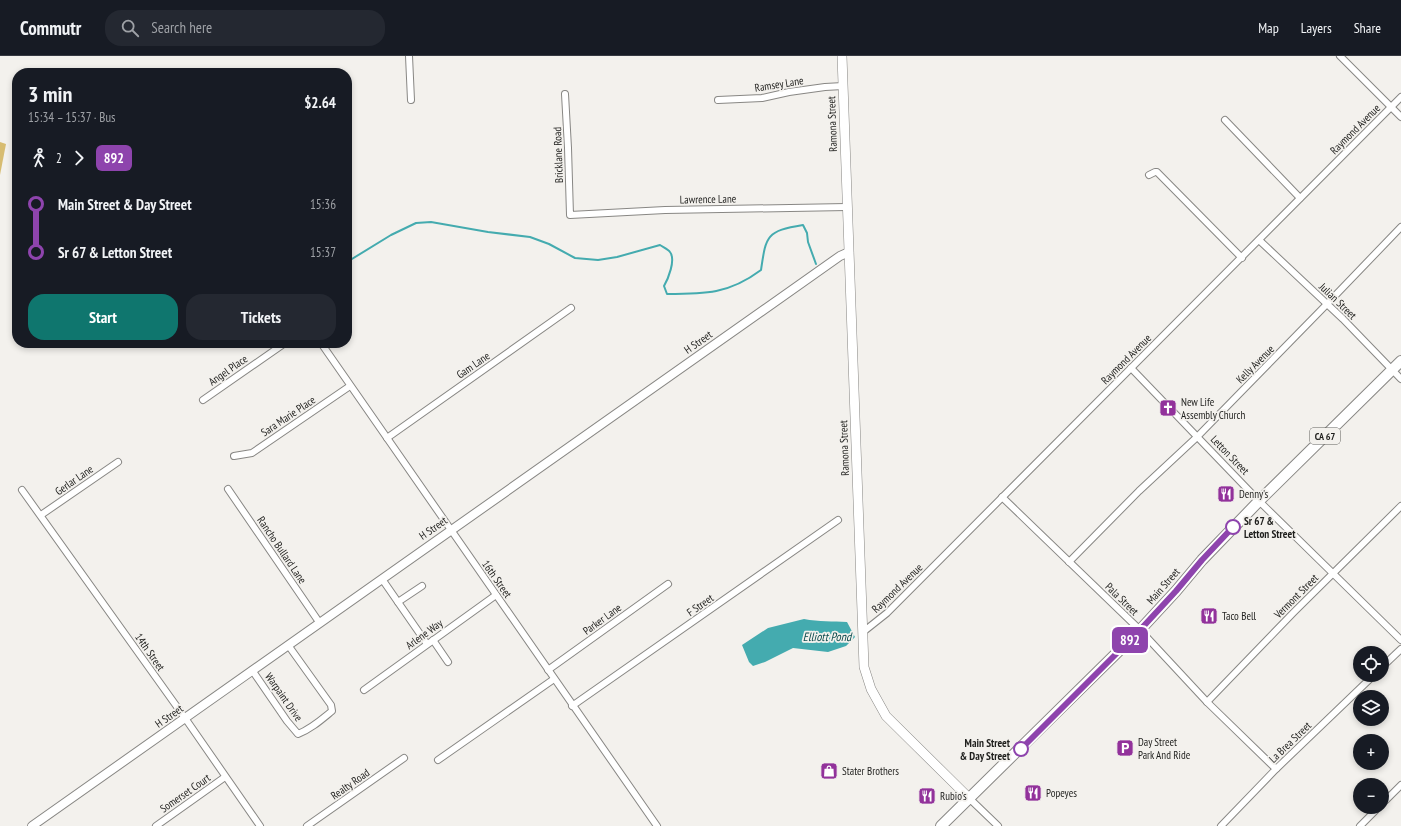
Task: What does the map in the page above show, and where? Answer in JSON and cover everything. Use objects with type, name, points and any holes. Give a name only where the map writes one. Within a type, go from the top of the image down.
[{"type":"main road","name":"Ramona Street","points":[[842,56],[864,667],[870,689],[886,716],[970,799]]},
{"type":"main road","name":"Main Street","points":[[941,826],[1140,630],[1202,560],[1259,501],[1401,361]]},
{"type":"street","points":[[409,56],[411,100]]},
{"type":"street","points":[[1340,56],[1401,117]]},
{"type":"street","name":"Ramsey Lane","points":[[718,100],[762,98],[789,92],[843,86]]},
{"type":"street","name":"Bricklane Road","points":[[565,94],[570,215]]},
{"type":"street","name":"Raymond Avenue","points":[[863,632],[887,613],[1401,97]]},
{"type":"street","points":[[1225,120],[1300,198]]},
{"type":"street","points":[[1149,175],[1157,172],[1242,258]]},
{"type":"street","name":"Lawrence Lane","points":[[570,215],[665,210],[847,207]]},
{"type":"street","name":"Kelly Avenue","points":[[1069,562],[1139,491],[1197,436],[1401,227]]},
{"type":"street","name":"Julian Street","points":[[1259,240],[1327,304],[1401,379]]},
{"type":"street","name":"H Street","points":[[32,826],[450,530],[840,256],[849,252]]},
{"type":"street","name":"Gam Lane","points":[[386,438],[571,308]]},
{"type":"street","name":"Angel Place","points":[[203,400],[278,348]]},
{"type":"street","name":"16th Street","points":[[324,348],[572,706],[657,826]]},
{"type":"street","name":"Letton Street","points":[[1131,368],[1259,501],[1401,640]]},
{"type":"street","name":"Sara Marie Place","points":[[234,456],[252,453],[350,386]]},
{"type":"street","name":"Gerlar Lane","points":[[41,515],[118,462]]},
{"type":"street","name":"Rancho Bullard Lane","points":[[228,489],[320,622]]},
{"type":"street","name":"14th Street","points":[[22,490],[260,826]]},
{"type":"street","name":"Pala Street","points":[[1002,497],[1140,630],[1207,702],[1276,769]]},
{"type":"street","name":"Vermont Street","points":[[1207,702],[1332,573],[1401,506]]},
{"type":"street","name":"F Street","points":[[572,706],[838,520]]},
{"type":"street","points":[[382,579],[427,644]]},
{"type":"street","name":"Parker Lane","points":[[548,670],[668,584]]},
{"type":"street","points":[[398,602],[422,586]]},
{"type":"street","name":"Arlene Way","points":[[364,690],[496,595]]},
{"type":"street","points":[[433,640],[448,662]]},
{"type":"street","name":"Warpaint Drive","points":[[252,670],[287,721],[298,734],[306,731],[332,711],[331,705],[288,645]]},
{"type":"street","points":[[1389,660],[1401,649]]},
{"type":"street","points":[[438,760],[554,679]]},
{"type":"street","name":"La Brea Street","points":[[1221,826],[1276,769],[1367,682]]},
{"type":"street","name":"Realty Road","points":[[307,826],[404,758]]},
{"type":"street","name":"Somerset Court","points":[[156,826],[225,777]]},
{"type":"street","points":[[1389,797],[1401,785]]},
{"type":"street","points":[[970,799],[998,826]]},
{"type":"street","points":[[1360,826],[1372,814]]},
{"type":"shaded area","points":[[0,142],[6,144],[0,175]]},
{"type":"water","name":"Elliott Pond","points":[[804,619],[847,622],[855,637],[846,646],[828,652],[793,648],[765,662],[753,666],[749,662],[742,645],[768,628]]},
{"type":"waterway","points":[[352,259],[391,235],[416,223],[431,222],[488,232],[530,237],[549,244],[575,258],[598,260],[617,257],[660,245],[668,250],[672,255],[671,269],[664,286],[667,294],[693,294],[727,288],[749,278],[761,270],[764,249],[770,237],[782,230],[803,225],[807,233],[808,242],[816,264]]},
{"type":"bus line","name":"892","points":[[1021,749],[1140,630],[1233,527]]},
{"type":"place","name":"New Life Assembly Church","points":[[1168,408]]},
{"type":"place","name":"Denny's","points":[[1226,494]]},
{"type":"place","name":"Sr 67 & Letton Street","points":[[1233,527]]},
{"type":"place","name":"Taco Bell","points":[[1209,616]]},
{"type":"place","name":"Day Street Park And Ride","points":[[1125,748]]},
{"type":"place","name":"Main Street & Day Street","points":[[1021,749]]},
{"type":"place","name":"Stater Brothers","points":[[829,771]]},
{"type":"place","name":"Popeyes","points":[[1033,793]]},
{"type":"place","name":"Rubio's","points":[[927,796]]}]
